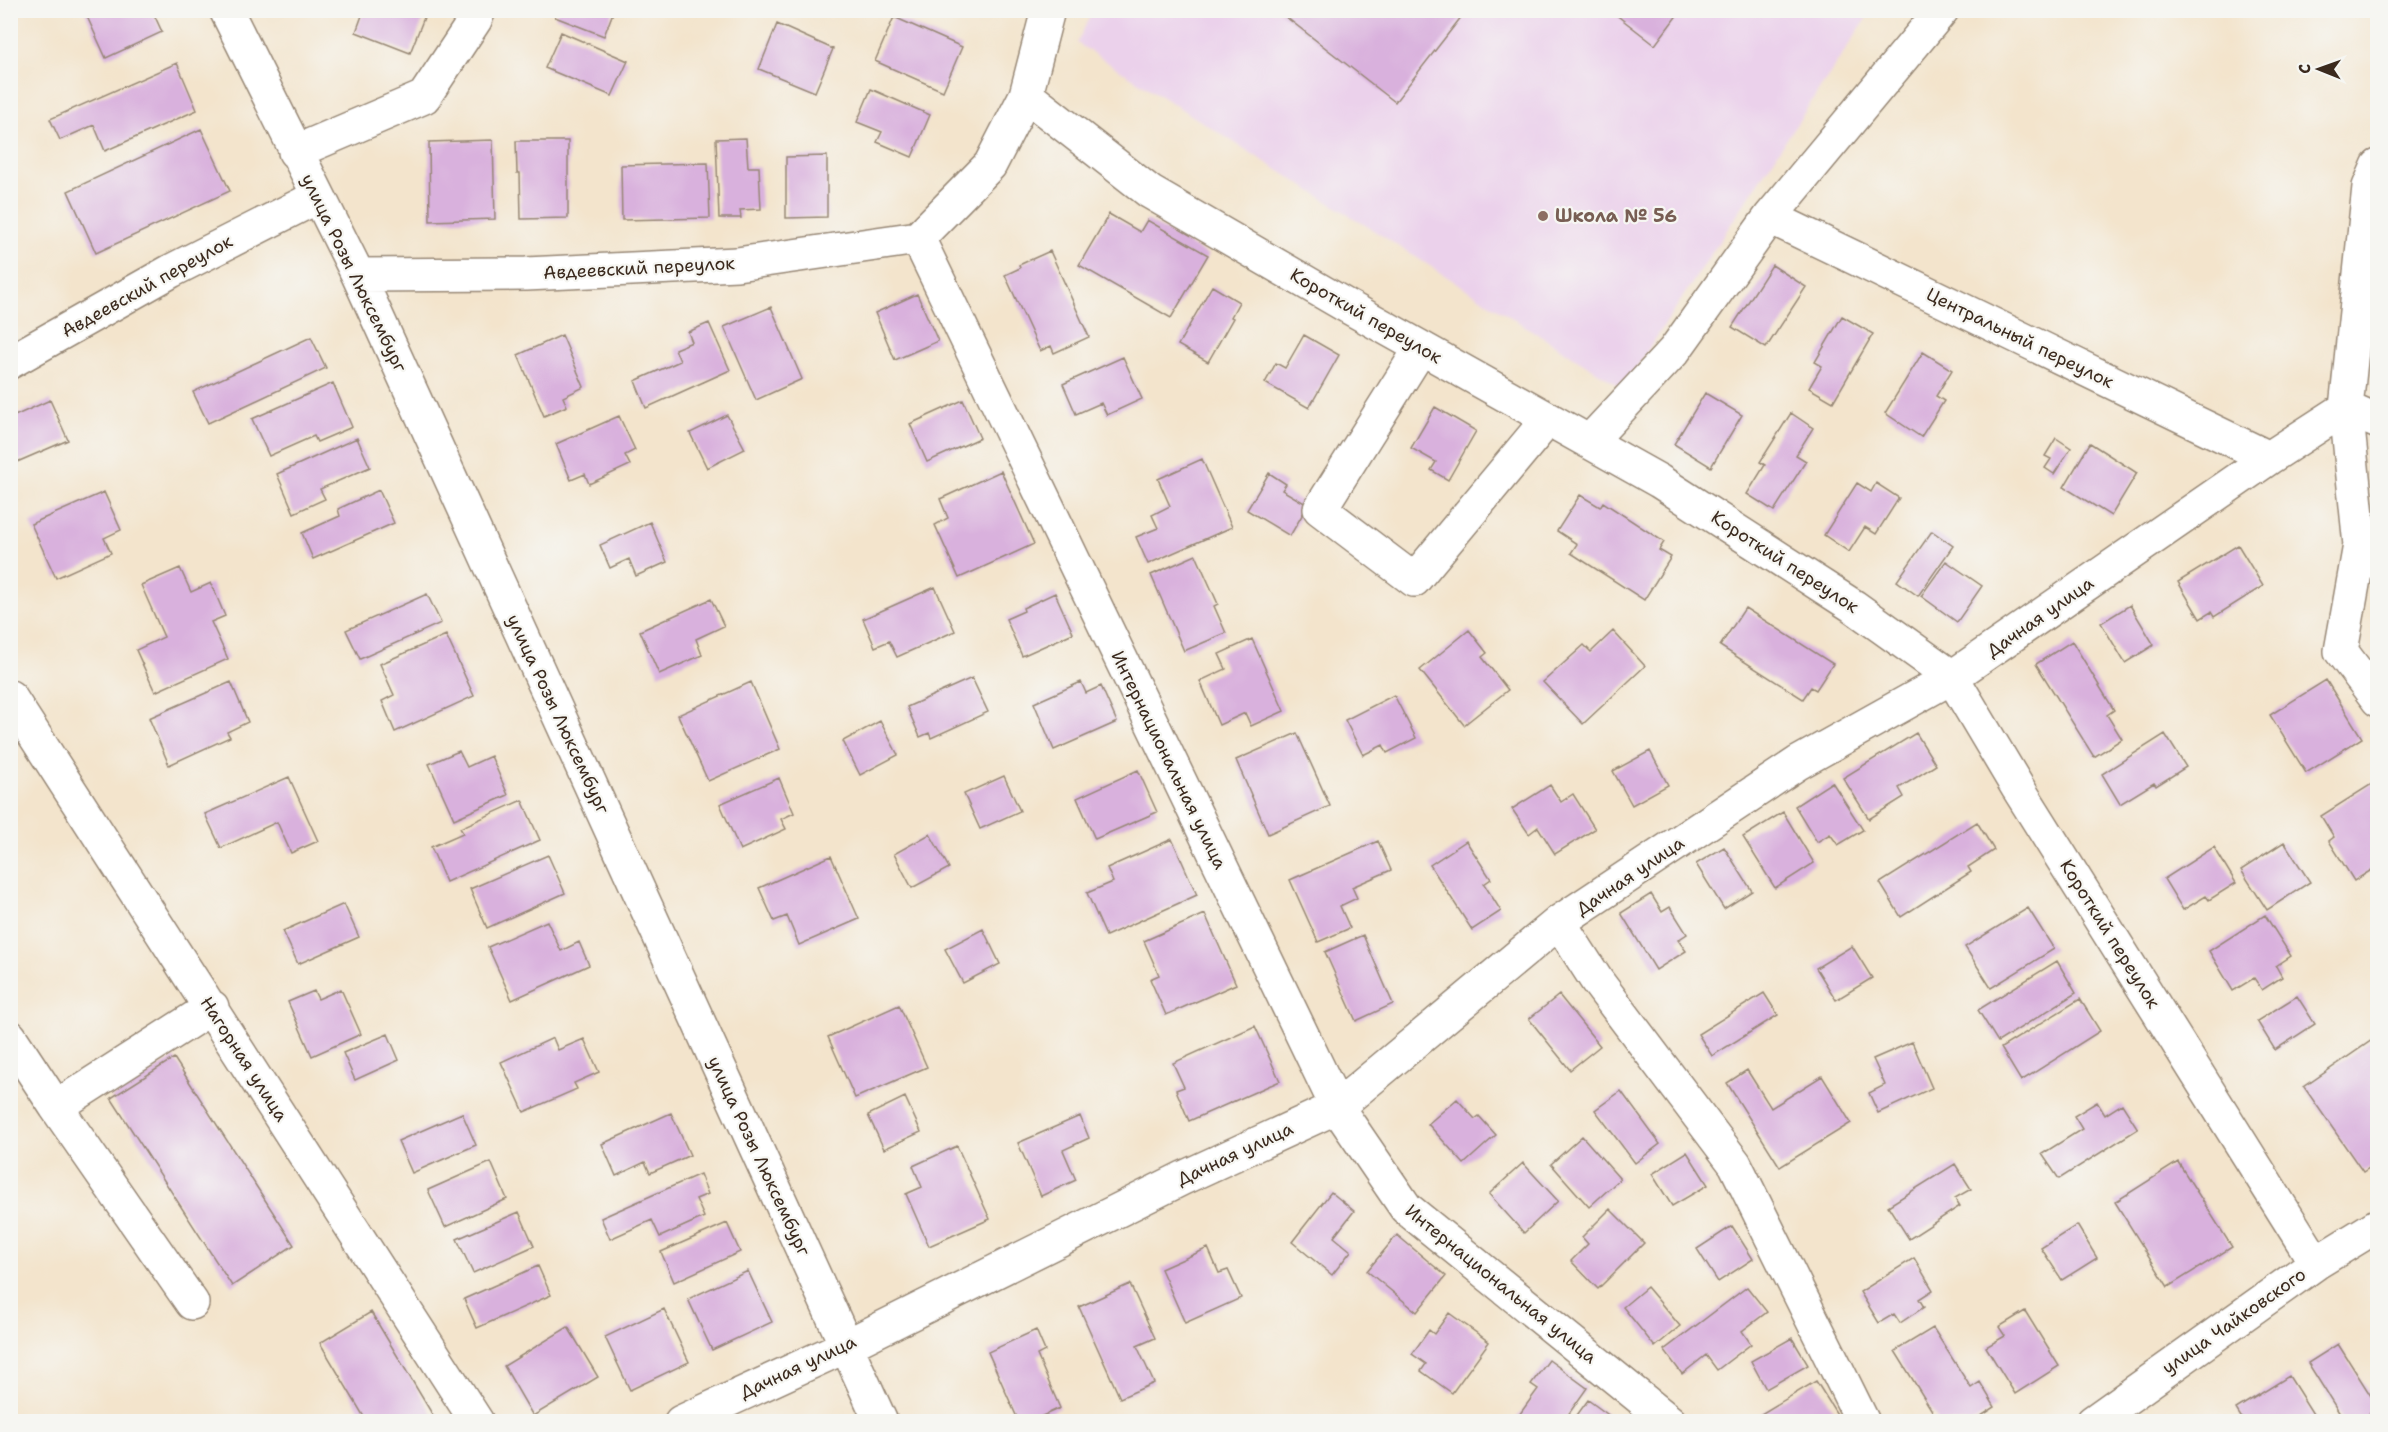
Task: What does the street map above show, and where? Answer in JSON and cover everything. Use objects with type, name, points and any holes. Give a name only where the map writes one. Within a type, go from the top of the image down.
[{"type":"street","name":"улица Розы Люксембург","points":[[226,10],[317,197],[358,275],[881,1422]]},
{"type":"street","points":[[295,152],[424,98],[475,20],[479,10]]},
{"type":"street","points":[[918,238],[990,165],[1026,94],[1048,10]]},
{"type":"street","points":[[1589,442],[1674,351],[1770,217],[1942,10]]},
{"type":"street","name":"Короткий переулок","points":[[1026,94],[1150,192],[1421,348],[1659,481],[1853,606],[1952,677],[2018,788],[2316,1263]]},
{"type":"street","points":[[2378,166],[2369,187],[2346,408],[2360,545],[2342,651],[2378,700]]},
{"type":"street","name":"Авдеевский переулок","points":[[10,362],[171,271],[317,197]]},
{"type":"street","name":"Центральный переулок","points":[[1770,217],[2269,458]]},
{"type":"street","name":"Авдеевский переулок","points":[[358,275],[526,274],[737,264],[918,238]]},
{"type":"street","name":"Интернациональная улица","points":[[918,238],[1337,1107],[1406,1208],[1670,1422]]},
{"type":"street","points":[[1421,348],[1320,509],[1414,580],[1548,419]]},
{"type":"street","points":[[2346,408],[2378,422]]},
{"type":"street","name":"Дачная улица","points":[[681,1422],[846,1346],[1183,1178],[1337,1107],[1559,922],[1798,763],[1952,677],[2269,458],[2346,408]]},
{"type":"street","name":"Нагорная улица","points":[[10,697],[20,732],[212,1007],[477,1422]]},
{"type":"street","points":[[1559,922],[1597,981],[1735,1164],[1863,1422]]},
{"type":"street","points":[[56,1107],[212,1007]]},
{"type":"street","points":[[10,1037],[192,1303]]},
{"type":"street","name":"улица Чайковского","points":[[2093,1422],[2316,1263],[2378,1225]]},
{"type":"shaded area","name":"Школа № 56","points":[[1093,10],[1871,11],[1623,388],[1077,43]]},
{"type":"building","points":[[84,10],[152,10],[162,32],[106,58]]},
{"type":"building","points":[[364,10],[427,10],[410,53],[356,32]]},
{"type":"building","points":[[558,10],[614,10],[604,36],[555,17]]},
{"type":"building","points":[[1277,10],[1456,10],[1462,16],[1395,102]]},
{"type":"building","points":[[1610,10],[1681,10],[1655,45]]},
{"type":"building","points":[[894,17],[962,47],[943,91],[875,61]]},
{"type":"building","points":[[777,24],[833,49],[815,92],[759,69]]},
{"type":"building","points":[[561,32],[628,61],[612,96],[545,68]]},
{"type":"building","points":[[177,63],[197,110],[105,151],[94,125],[60,140],[50,119]]},
{"type":"building","points":[[871,89],[930,115],[912,157],[877,142],[882,132],[857,122]]},
{"type":"building","points":[[201,129],[230,191],[96,253],[68,191]]},
{"type":"building","points":[[746,138],[748,167],[759,167],[761,209],[740,210],[741,218],[719,218],[716,139]]},
{"type":"building","points":[[493,140],[495,219],[430,221],[429,142]]},
{"type":"building","points":[[516,141],[568,141],[568,218],[521,219],[520,173],[517,173]]},
{"type":"building","points":[[827,156],[827,217],[786,218],[786,157]]},
{"type":"building","points":[[708,163],[710,218],[622,220],[621,165]]},
{"type":"building","points":[[1109,214],[1140,232],[1147,220],[1208,255],[1171,318],[1079,265]]},
{"type":"building","points":[[1050,251],[1089,337],[1054,353],[1051,346],[1040,351],[1005,275],[1020,268],[1019,265]]},
{"type":"building","points":[[1772,265],[1806,287],[1766,348],[1732,327]]},
{"type":"building","points":[[1212,286],[1239,302],[1231,317],[1233,318],[1208,362],[1178,345]]},
{"type":"building","points":[[917,294],[938,341],[895,360],[875,313]]},
{"type":"building","points":[[771,307],[802,379],[756,400],[724,327]]},
{"type":"building","points":[[1842,316],[1873,334],[1833,402],[1809,388],[1822,366],[1815,362]]},
{"type":"building","points":[[709,323],[730,370],[646,408],[635,381],[680,361],[675,349],[692,342],[688,332]]},
{"type":"building","points":[[562,335],[584,387],[563,397],[567,406],[544,416],[518,355]]},
{"type":"building","points":[[1304,335],[1339,355],[1309,408],[1265,383],[1276,363],[1285,368]]},
{"type":"building","points":[[311,337],[326,368],[208,423],[193,392]]},
{"type":"building","points":[[1923,352],[1952,370],[1936,396],[1944,401],[1921,437],[1885,413]]},
{"type":"building","points":[[1123,357],[1142,399],[1107,415],[1101,403],[1076,414],[1063,384]]},
{"type":"building","points":[[333,383],[352,427],[317,442],[314,436],[269,456],[252,419]]},
{"type":"building","points":[[1705,393],[1742,415],[1711,467],[1674,444]]},
{"type":"building","points":[[50,400],[68,440],[10,465],[10,418]]},
{"type":"building","points":[[963,400],[980,438],[927,462],[910,424]]},
{"type":"building","points":[[1435,407],[1476,431],[1448,480],[1431,470],[1436,462],[1411,448]]},
{"type":"building","points":[[1791,413],[1813,428],[1796,455],[1806,461],[1774,511],[1747,494],[1765,465],[1760,462]]},
{"type":"building","points":[[727,415],[745,449],[707,468],[690,433]]},
{"type":"building","points":[[619,416],[635,450],[625,455],[630,465],[589,484],[585,474],[571,480],[556,444]]},
{"type":"building","points":[[357,438],[370,467],[320,489],[325,499],[294,513],[277,474]]},
{"type":"building","points":[[2056,438],[2071,448],[2054,474],[2045,468],[2051,459],[2045,456]]},
{"type":"building","points":[[2090,443],[2137,473],[2111,516],[2064,487]]},
{"type":"building","points":[[1202,459],[1232,527],[1148,564],[1136,537],[1158,528],[1152,515],[1170,506],[1158,479]]},
{"type":"building","points":[[1001,471],[1034,544],[959,578],[935,525],[948,518],[940,499]]},
{"type":"building","points":[[1269,473],[1286,484],[1282,490],[1308,505],[1290,536],[1247,510]]},
{"type":"building","points":[[1857,483],[1871,492],[1876,483],[1899,498],[1876,534],[1865,527],[1849,552],[1824,535]]},
{"type":"building","points":[[379,490],[394,523],[313,559],[302,533],[340,516],[338,509]]},
{"type":"building","points":[[104,492],[121,530],[104,538],[111,553],[56,578],[31,524]]},
{"type":"building","points":[[1580,495],[1600,507],[1603,502],[1664,542],[1659,550],[1671,557],[1644,600],[1571,553],[1577,544],[1557,531]]},
{"type":"building","points":[[650,522],[667,562],[636,576],[629,559],[610,568],[600,545]]},
{"type":"building","points":[[1932,531],[1953,546],[1918,596],[1897,581]]},
{"type":"building","points":[[2238,545],[2263,586],[2214,617],[2211,612],[2200,619],[2178,582]]},
{"type":"building","points":[[1196,555],[1218,604],[1214,606],[1226,633],[1184,651],[1151,575]]},
{"type":"building","points":[[1946,561],[1982,586],[1957,622],[1921,596]]},
{"type":"building","points":[[180,568],[191,592],[211,583],[225,616],[211,622],[228,659],[155,692],[136,650],[164,637],[141,585]]},
{"type":"building","points":[[935,587],[955,631],[897,657],[889,641],[875,647],[863,619]]},
{"type":"building","points":[[1055,593],[1073,633],[1022,656],[1006,619]]},
{"type":"building","points":[[427,594],[441,623],[360,659],[346,630]]},
{"type":"building","points":[[711,599],[724,626],[696,639],[702,655],[659,674],[640,631]]},
{"type":"building","points":[[2130,605],[2154,645],[2125,663],[2101,623]]},
{"type":"building","points":[[1745,608],[1833,664],[1816,690],[1811,687],[1803,699],[1720,646]]},
{"type":"building","points":[[1469,630],[1487,653],[1482,657],[1508,690],[1464,725],[1420,670]]},
{"type":"building","points":[[1613,631],[1645,666],[1583,724],[1543,682],[1584,645],[1591,652]]},
{"type":"building","points":[[446,635],[474,696],[395,732],[382,701],[394,695],[380,664]]},
{"type":"building","points":[[1252,639],[1284,711],[1251,726],[1245,713],[1219,725],[1200,681],[1226,669],[1219,654]]},
{"type":"building","points":[[2072,641],[2114,710],[2107,715],[2122,739],[2094,757],[2036,664]]},
{"type":"building","points":[[972,678],[988,712],[931,738],[929,733],[920,737],[907,707]]},
{"type":"building","points":[[2326,680],[2362,738],[2306,773],[2270,715]]},
{"type":"building","points":[[231,682],[248,722],[227,732],[230,737],[169,765],[149,718]]},
{"type":"building","points":[[751,682],[780,749],[708,781],[678,715]]},
{"type":"building","points":[[1081,682],[1086,693],[1101,686],[1117,722],[1054,750],[1034,703]]},
{"type":"building","points":[[1394,695],[1416,738],[1387,753],[1383,745],[1363,755],[1345,720]]},
{"type":"building","points":[[880,721],[898,755],[860,775],[843,741]]},
{"type":"building","points":[[1297,733],[1330,806],[1268,834],[1236,760]]},
{"type":"building","points":[[1916,733],[1936,765],[1899,788],[1904,797],[1869,819],[1843,778]]},
{"type":"building","points":[[2165,734],[2186,767],[2156,786],[2154,783],[2120,804],[2102,774]]},
{"type":"building","points":[[459,751],[467,767],[491,756],[508,795],[454,819],[429,764]]},
{"type":"building","points":[[1650,751],[1668,785],[1632,805],[1613,771]]},
{"type":"building","points":[[1138,770],[1157,812],[1095,839],[1077,798]]},
{"type":"building","points":[[1004,776],[1020,811],[980,829],[964,794]]},
{"type":"building","points":[[289,777],[318,841],[291,853],[277,822],[221,848],[205,814]]},
{"type":"building","points":[[779,778],[794,813],[781,819],[786,829],[740,850],[720,804]]},
{"type":"building","points":[[2378,780],[2378,866],[2354,881],[2329,841],[2334,837],[2321,816]]},
{"type":"building","points":[[1832,782],[1863,830],[1838,845],[1830,834],[1817,842],[1795,806]]},
{"type":"building","points":[[1550,785],[1561,802],[1573,794],[1595,829],[1555,854],[1538,827],[1529,834],[1512,809]]},
{"type":"building","points":[[522,800],[540,840],[446,882],[431,847],[463,833],[460,828]]},
{"type":"building","points":[[1783,812],[1814,863],[1775,888],[1743,837]]},
{"type":"building","points":[[1977,822],[1994,850],[1968,867],[1971,872],[1901,917],[1880,883]]},
{"type":"building","points":[[930,834],[949,868],[912,888],[894,854]]},
{"type":"building","points":[[1172,839],[1197,895],[1106,936],[1087,893],[1113,882],[1107,868]]},
{"type":"building","points":[[1378,841],[1391,870],[1352,887],[1357,898],[1340,906],[1350,928],[1318,942],[1290,880]]},
{"type":"building","points":[[1466,841],[1491,879],[1484,884],[1501,911],[1472,930],[1430,865]]},
{"type":"building","points":[[2284,842],[2310,882],[2267,910],[2241,870]]},
{"type":"building","points":[[1724,847],[1752,891],[1724,909],[1696,864]]},
{"type":"building","points":[[2214,847],[2236,883],[2209,900],[2206,896],[2183,910],[2164,879]]},
{"type":"building","points":[[548,855],[565,893],[487,928],[470,889]]},
{"type":"building","points":[[831,856],[859,919],[799,945],[787,916],[774,921],[759,888]]},
{"type":"building","points":[[1651,894],[1662,912],[1670,907],[1687,934],[1678,940],[1686,951],[1656,970],[1621,913]]},
{"type":"building","points":[[344,904],[359,937],[298,964],[283,931]]},
{"type":"building","points":[[2028,908],[2054,949],[1991,988],[1965,947]]},
{"type":"building","points":[[1205,914],[1236,984],[1166,1015],[1150,979],[1159,975],[1144,941]]},
{"type":"building","points":[[2265,915],[2291,956],[2276,966],[2282,977],[2262,990],[2254,978],[2233,991],[2209,951]]},
{"type":"building","points":[[547,921],[561,951],[579,942],[589,965],[512,1000],[488,947]]},
{"type":"building","points":[[983,929],[1000,964],[963,983],[945,949]]},
{"type":"building","points":[[1363,935],[1393,1004],[1356,1021],[1325,952]]},
{"type":"building","points":[[1852,946],[1872,978],[1836,1000],[1816,968]]},
{"type":"building","points":[[2057,961],[2076,993],[1998,1042],[1978,1010]]},
{"type":"building","points":[[341,989],[361,1034],[312,1056],[288,1002],[314,991],[318,999]]},
{"type":"building","points":[[1764,993],[1778,1015],[1712,1056],[1698,1034]]},
{"type":"building","points":[[1559,995],[1600,1046],[1570,1070],[1529,1019]]},
{"type":"building","points":[[2297,996],[2315,1024],[2275,1050],[2257,1021]]},
{"type":"building","points":[[2080,999],[2100,1031],[2021,1081],[2001,1048]]},
{"type":"building","points":[[899,1005],[927,1067],[855,1098],[828,1037]]},
{"type":"building","points":[[1255,1026],[1280,1081],[1189,1121],[1176,1090],[1184,1087],[1173,1063]]},
{"type":"building","points":[[388,1034],[399,1060],[355,1080],[343,1053]]},
{"type":"building","points":[[2378,1036],[2378,1162],[2363,1172],[2304,1087]]},
{"type":"building","points":[[553,1038],[558,1050],[584,1039],[599,1072],[574,1083],[577,1089],[524,1112],[501,1062]]},
{"type":"building","points":[[1912,1042],[1932,1088],[1878,1113],[1869,1093],[1885,1085],[1873,1059]]},
{"type":"building","points":[[174,1058],[294,1245],[232,1286],[111,1098]]},
{"type":"building","points":[[1747,1070],[1771,1108],[1822,1076],[1851,1123],[1780,1167],[1727,1083]]},
{"type":"building","points":[[1621,1091],[1660,1144],[1635,1163],[1595,1110]]},
{"type":"building","points":[[905,1097],[921,1132],[884,1149],[868,1115]]},
{"type":"building","points":[[1457,1099],[1475,1119],[1479,1116],[1496,1135],[1464,1164],[1428,1124]]},
{"type":"building","points":[[2097,1102],[2105,1115],[2122,1104],[2138,1129],[2059,1179],[2042,1154],[2082,1129],[2074,1116]]},
{"type":"building","points":[[462,1113],[476,1145],[412,1173],[398,1141]]},
{"type":"building","points":[[671,1113],[690,1155],[650,1173],[645,1162],[616,1176],[602,1144]]},
{"type":"building","points":[[1080,1116],[1089,1138],[1063,1150],[1076,1180],[1041,1196],[1018,1143]]},
{"type":"building","points":[[1582,1136],[1620,1179],[1589,1207],[1551,1164]]},
{"type":"building","points":[[957,1146],[990,1219],[929,1246],[906,1194],[922,1187],[913,1166]]},
{"type":"building","points":[[1687,1152],[1708,1185],[1672,1206],[1652,1174]]},
{"type":"building","points":[[491,1162],[507,1199],[445,1227],[428,1190]]},
{"type":"building","points":[[2178,1162],[2232,1247],[2168,1287],[2115,1202]]},
{"type":"building","points":[[1523,1163],[1558,1201],[1524,1233],[1489,1194]]},
{"type":"building","points":[[1955,1164],[1971,1189],[1955,1198],[1960,1206],[1909,1239],[1888,1206]]},
{"type":"building","points":[[700,1174],[708,1194],[696,1199],[704,1217],[660,1237],[652,1220],[610,1239],[601,1218]]},
{"type":"building","points":[[1331,1192],[1354,1211],[1334,1237],[1351,1251],[1332,1275],[1292,1242]]},
{"type":"building","points":[[1610,1209],[1644,1243],[1598,1289],[1571,1261],[1588,1244],[1582,1237]]},
{"type":"building","points":[[519,1212],[534,1246],[473,1273],[457,1239]]},
{"type":"building","points":[[727,1223],[740,1252],[674,1282],[661,1252]]},
{"type":"building","points":[[2077,1225],[2097,1258],[2062,1280],[2041,1248]]},
{"type":"building","points":[[1732,1226],[1753,1259],[1718,1282],[1697,1249]]},
{"type":"building","points":[[1397,1235],[1446,1276],[1417,1312],[1367,1271]]},
{"type":"building","points":[[1208,1248],[1219,1273],[1228,1270],[1241,1298],[1185,1323],[1161,1269]]},
{"type":"building","points":[[1914,1258],[1933,1290],[1919,1299],[1924,1307],[1900,1323],[1894,1314],[1879,1323],[1860,1292]]},
{"type":"building","points":[[538,1266],[551,1295],[477,1328],[464,1299]]},
{"type":"building","points":[[748,1271],[772,1322],[712,1350],[688,1299]]},
{"type":"building","points":[[1130,1284],[1155,1338],[1137,1346],[1154,1383],[1120,1398],[1079,1307]]},
{"type":"building","points":[[1647,1287],[1680,1326],[1655,1347],[1623,1307]]},
{"type":"building","points":[[1747,1287],[1767,1312],[1742,1331],[1751,1344],[1717,1370],[1706,1355],[1682,1374],[1664,1350]]},
{"type":"building","points":[[664,1309],[689,1362],[630,1390],[605,1337]]},
{"type":"building","points":[[2025,1311],[2059,1366],[2015,1394],[1986,1347],[2005,1336],[1999,1327]]},
{"type":"building","points":[[371,1312],[437,1422],[367,1422],[320,1343]]},
{"type":"building","points":[[1449,1313],[1489,1342],[1452,1393],[1421,1371],[1426,1364],[1412,1354],[1429,1330],[1434,1334]]},
{"type":"building","points":[[568,1327],[598,1377],[533,1416],[504,1366]]},
{"type":"building","points":[[1933,1328],[1971,1388],[1980,1382],[1995,1407],[1972,1422],[1939,1422],[1895,1351]]},
{"type":"building","points":[[1036,1330],[1045,1351],[1037,1355],[1060,1408],[1029,1422],[1019,1422],[988,1352]]},
{"type":"building","points":[[1792,1338],[1808,1365],[1766,1389],[1751,1361]]},
{"type":"building","points":[[2338,1344],[2378,1407],[2358,1422],[2345,1422],[2308,1363]]},
{"type":"building","points":[[1549,1360],[1587,1388],[1563,1422],[1514,1422],[1538,1389],[1531,1384]]},
{"type":"building","points":[[2289,1376],[2318,1422],[2244,1422],[2236,1409]]},
{"type":"building","points":[[1816,1381],[1840,1419],[1836,1422],[1765,1422],[1761,1414]]},
{"type":"building","points":[[1588,1400],[1618,1422],[1572,1422]]},
{"type":"place","name":"Школа № 56","points":[[1543,216]]}]
